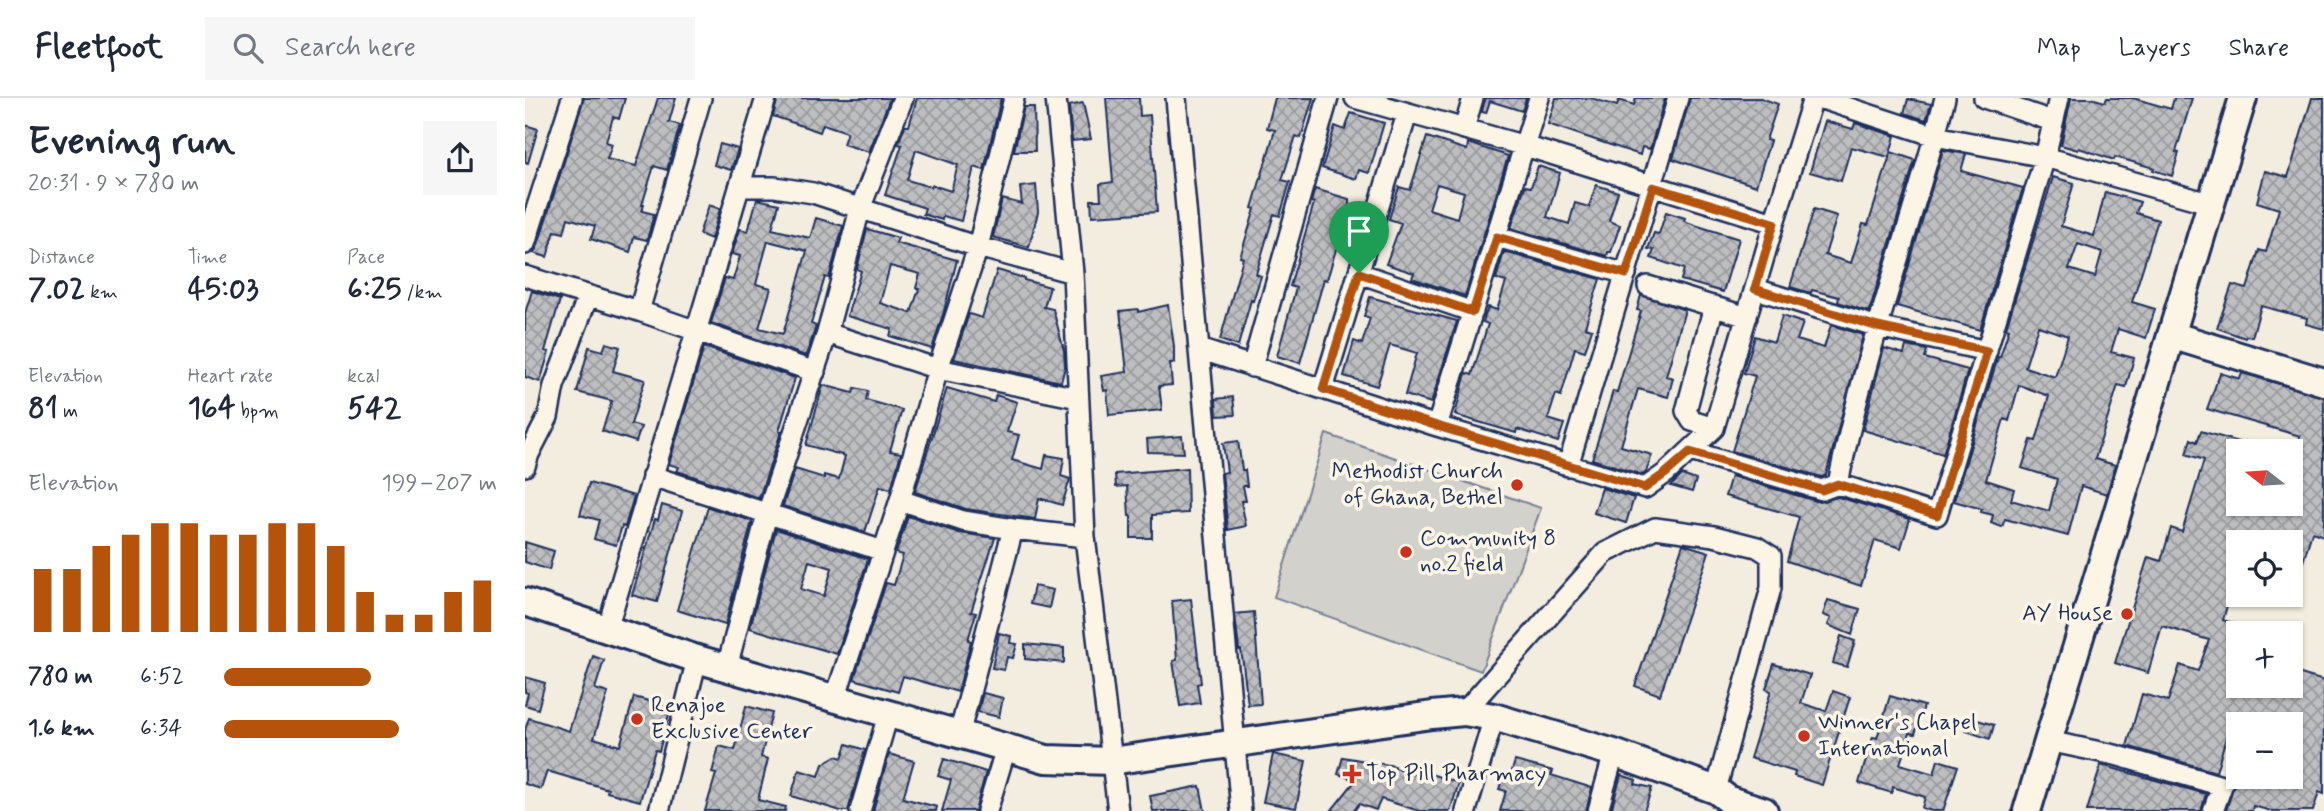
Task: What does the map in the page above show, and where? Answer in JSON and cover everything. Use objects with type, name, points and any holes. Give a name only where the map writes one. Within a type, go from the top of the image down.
[{"type":"street","points":[[525,244],[572,98]]},
{"type":"street","points":[[639,311],[701,98]]},
{"type":"street","points":[[607,628],[766,98]]},
{"type":"street","points":[[727,667],[767,514],[827,333],[860,209],[903,98]]},
{"type":"street","points":[[835,699],[978,247],[1014,98]]},
{"type":"street","points":[[1056,98],[1073,273],[1085,537],[1118,811]]},
{"type":"street","points":[[1177,98],[1241,811]]},
{"type":"street","points":[[1252,367],[1328,98]]},
{"type":"street","points":[[1355,98],[1525,146],[1774,223]]},
{"type":"street","points":[[1464,129],[1473,98]]},
{"type":"street","points":[[1437,426],[1539,98]]},
{"type":"street","points":[[1568,466],[1678,98]]},
{"type":"street","points":[[1199,349],[1437,426],[1645,488],[1666,473],[1714,428],[1813,98]]},
{"type":"street","points":[[1819,98],[1935,136],[2045,157],[2212,204]]},
{"type":"street","points":[[1838,484],[1846,443],[1878,327],[1945,98]]},
{"type":"street","points":[[1984,98],[2052,121]]},
{"type":"street","points":[[1690,452],[1822,490],[1838,484],[1937,515],[2045,157],[2059,98]]},
{"type":"street","points":[[2027,811],[2243,98]]},
{"type":"street","points":[[1323,389],[1407,114]]},
{"type":"street","points":[[739,187],[775,187],[813,193],[978,247],[1073,273]]},
{"type":"street","points":[[1497,237],[1626,274]]},
{"type":"street","points":[[1359,273],[1473,312]]},
{"type":"street","points":[[525,276],[639,311],[815,372]]},
{"type":"street","points":[[1648,286],[1747,317]]},
{"type":"street","points":[[1755,289],[1878,327],[1987,351]]},
{"type":"street","points":[[525,466],[548,417],[554,386],[587,296]]},
{"type":"street","points":[[1714,306],[1686,411],[1692,421],[1714,428]]},
{"type":"street","points":[[827,333],[938,369],[1078,398]]},
{"type":"street","points":[[2171,335],[2324,382]]},
{"type":"street","points":[[652,476],[883,551]]},
{"type":"street","points":[[900,500],[964,521],[1085,537]]},
{"type":"street","points":[[1464,712],[1605,552],[1655,528],[1714,536],[1757,547],[1771,556],[1771,588],[1723,800]]},
{"type":"street","points":[[960,735],[1013,529]]},
{"type":"street","points":[[525,602],[697,659],[1046,759],[1111,761],[1464,712],[1494,717],[1614,753],[1723,800],[1764,811]]},
{"type":"street","points":[[659,811],[697,659]]},
{"type":"street","points":[[860,811],[888,715]]},
{"type":"street","points":[[1466,811],[1494,717]]},
{"type":"street","points":[[2048,741],[2115,755],[2222,786],[2213,811]]},
{"type":"street","points":[[987,811],[1006,748]]},
{"type":"street","points":[[1598,811],[1614,753]]},
{"type":"shaded area","name":"Community 8 no.2 field","points":[[1326,434],[1541,508],[1481,671],[1274,597]]},
{"type":"building","points":[[584,98],[625,98],[619,119],[613,117],[606,142],[612,144],[607,159],[636,166],[658,98],[676,98],[669,122],[680,125],[667,170],[654,166],[642,205],[642,211],[654,214],[647,240],[634,237],[630,252],[591,239],[595,226],[568,218],[564,233],[555,231],[547,257],[533,253],[537,248]]},
{"type":"building","points":[[778,98],[890,98],[869,152],[843,144],[847,132],[823,124],[820,132],[773,116]]},
{"type":"building","points":[[917,98],[1001,98],[984,170],[974,167],[961,221],[943,216],[942,220],[923,214],[925,208],[885,195],[902,145],[898,144],[905,126],[909,126]],"holes":[[[916,150],[958,165],[951,191],[907,180]]]},
{"type":"building","points":[[1106,98],[1139,98],[1140,116],[1150,115],[1157,212],[1092,216],[1091,200],[1101,200],[1100,184],[1113,182]]},
{"type":"building","points":[[1275,98],[1313,98],[1301,138],[1296,136],[1282,180],[1290,182],[1280,216],[1274,214],[1256,274],[1261,276],[1238,346],[1220,340],[1243,258],[1240,257],[1255,209],[1252,208],[1275,130],[1267,128]]},
{"type":"building","points":[[1485,98],[1526,98],[1522,111],[1490,101],[1486,113],[1482,112]]},
{"type":"building","points":[[1556,98],[1591,98],[1617,106],[1619,100],[1634,105],[1636,98],[1665,98],[1650,149],[1642,147],[1640,155],[1548,124]]},
{"type":"building","points":[[1690,98],[1761,98],[1778,104],[1766,140],[1770,141],[1756,186],[1673,159]]},
{"type":"building","points":[[2071,98],[2091,98],[2105,102],[2107,98],[2133,98],[2171,109],[2174,98],[2192,98],[2172,176],[2115,157],[2114,160],[2061,145]]},
{"type":"building","points":[[2312,98],[2324,98],[2324,329],[2306,324],[2307,318],[2261,306],[2252,337],[2245,338],[2217,328],[2232,285],[2247,289],[2259,250],[2266,252],[2279,209],[2257,202],[2265,171],[2288,177]]},
{"type":"building","points":[[1908,99],[1931,104],[1926,120],[1904,113]]},
{"type":"building","points":[[1083,103],[1091,139],[1072,141],[1069,106]]},
{"type":"building","points":[[1024,107],[1034,107],[1035,151],[1014,151]]},
{"type":"building","points":[[1351,113],[1384,123],[1369,173],[1359,170],[1356,179],[1322,168],[1335,126],[1345,130]]},
{"type":"building","points":[[1825,121],[1853,129],[1855,123],[1895,136],[1889,157],[1851,147],[1841,181],[1810,172]]},
{"type":"building","points":[[525,125],[538,129],[528,163],[525,162]]},
{"type":"building","points":[[1427,137],[1467,150],[1468,143],[1508,156],[1465,296],[1412,278],[1414,273],[1386,264],[1401,223],[1389,219],[1399,187],[1410,190]],"holes":[[[1437,184],[1464,192],[1457,218],[1429,209]]]},
{"type":"building","points":[[720,144],[738,149],[731,170],[714,165]]},
{"type":"building","points":[[1943,150],[1966,154],[1961,171],[2023,188],[1980,330],[1897,306]]},
{"type":"building","points":[[1891,152],[1915,160],[1869,312],[1838,302],[1839,297],[1790,287],[1814,209],[1837,216],[1825,255],[1851,263],[1863,224],[1868,225]]},
{"type":"building","points":[[1538,166],[1560,173],[1547,217],[1569,224],[1575,203],[1589,207],[1596,185],[1618,192],[1609,221],[1620,225],[1611,252],[1608,252],[1607,256],[1511,228],[1525,186],[1531,187]]},
{"type":"building","points":[[2053,177],[2074,183],[2061,226],[2094,236],[2105,192],[2140,202],[2136,213],[2158,220],[2132,302],[2155,309],[2146,338],[2118,329],[2111,352],[2134,358],[2126,387],[2118,385],[2095,459],[2115,465],[2107,494],[2081,486],[2068,536],[2005,519],[2002,527],[1991,523],[1993,515],[1981,512],[1982,509],[1954,501],[2009,329],[2006,328]],"holes":[[[2078,244],[2102,252],[2095,277],[2069,269]],[[2038,326],[2068,336],[2055,377],[2025,367]],[[2019,385],[2049,396],[2036,441],[2031,440],[2022,468],[2057,479],[2049,511],[2011,500],[2014,489],[1986,480],[2004,419],[2009,421]]]},
{"type":"building","points":[[1036,185],[1038,212],[1029,247],[993,237],[1002,199],[1022,204],[1020,187]]},
{"type":"building","points":[[1315,189],[1349,199],[1349,205],[1300,363],[1277,356],[1296,288],[1290,286],[1314,203],[1311,202]]},
{"type":"building","points":[[757,199],[779,204],[772,229],[810,238],[816,218],[843,226],[829,278],[825,277],[811,324],[816,326],[806,356],[711,323],[725,278],[733,280],[740,256],[732,254],[740,229],[748,231]],"holes":[[[768,241],[807,251],[783,334],[759,328],[771,288],[756,284]]]},
{"type":"building","points":[[709,205],[720,209],[711,239],[699,234]]},
{"type":"building","points":[[1666,212],[1685,218],[1684,221],[1739,239],[1723,292],[1681,280],[1684,269],[1651,258],[1654,250],[1648,249],[1654,233],[1659,234]]},
{"type":"building","points":[[867,229],[898,238],[896,243],[957,260],[932,349],[890,336],[892,329],[847,316],[861,271],[857,269]],"holes":[[[890,266],[920,274],[916,288],[919,289],[911,313],[880,303]]]},
{"type":"building","points":[[1504,252],[1600,279],[1585,327],[1592,329],[1585,351],[1575,348],[1561,396],[1556,394],[1548,419],[1564,424],[1558,442],[1517,429],[1516,433],[1455,415],[1466,373],[1472,375],[1488,324],[1483,322],[1488,307],[1497,310],[1506,282],[1496,279]]},
{"type":"building","points":[[997,270],[1050,287],[1044,307],[1053,309],[1064,351],[1065,367],[1061,382],[954,359],[969,314],[982,318]]},
{"type":"building","points":[[532,291],[560,300],[545,351],[549,352],[540,382],[525,377],[525,313]]},
{"type":"building","points":[[1641,295],[1685,310],[1666,376],[1673,378],[1668,397],[1638,389],[1621,446],[1652,455],[1643,475],[1592,459],[1613,391],[1617,392],[1641,311],[1637,310]]},
{"type":"building","points":[[1370,297],[1457,321],[1431,403],[1405,395],[1417,353],[1390,345],[1377,386],[1344,376],[1354,341],[1362,344],[1370,318],[1364,316]]},
{"type":"building","points":[[1168,305],[1174,363],[1170,363],[1172,385],[1159,386],[1162,410],[1109,415],[1107,390],[1104,391],[1101,376],[1127,372],[1120,311],[1138,309],[1138,312]]},
{"type":"building","points":[[1782,316],[1803,323],[1797,340],[1824,348],[1831,325],[1863,335],[1826,475],[1822,477],[1732,451],[1755,376],[1744,373],[1755,336],[1774,342]]},
{"type":"building","points":[[606,343],[620,347],[613,371],[645,380],[631,424],[641,427],[636,442],[602,431],[612,401],[577,392],[589,347],[603,351]]},
{"type":"building","points":[[1906,346],[1927,350],[1925,358],[1968,370],[1943,454],[1863,430],[1884,348],[1904,354]]},
{"type":"building","points":[[704,347],[795,378],[779,431],[781,432],[759,498],[677,471],[679,467],[669,464]]},
{"type":"building","points":[[2220,373],[2240,379],[2242,373],[2324,397],[2324,536],[2312,532],[2303,562],[2303,530],[2226,530],[2227,607],[2223,620],[2226,621],[2226,698],[2303,698],[2303,675],[2324,681],[2324,794],[2319,792],[2313,811],[2271,811],[2253,806],[2252,811],[2226,811],[2233,789],[2303,789],[2303,712],[2226,712],[2226,738],[2216,772],[2127,746],[2142,694],[2168,701],[2180,665],[2198,671],[2209,640],[2162,626],[2148,673],[2115,663],[2148,557],[2161,561],[2171,528],[2182,532],[2204,460],[2186,454],[2191,439],[2197,442],[2201,431],[2228,439],[2226,516],[2303,516],[2303,439],[2207,409]]},
{"type":"building","points":[[823,385],[853,393],[855,388],[868,391],[866,400],[902,410],[890,451],[901,453],[891,489],[880,486],[865,532],[783,506],[795,469],[824,478],[824,475],[839,479],[845,456],[806,445]]},
{"type":"building","points":[[947,388],[994,402],[996,395],[1017,402],[1007,432],[1019,435],[1012,460],[1043,469],[1046,455],[1064,458],[1061,476],[1070,479],[1062,505],[1039,498],[1035,519],[966,509],[915,492]]},
{"type":"building","points":[[1233,397],[1235,415],[1217,416],[1216,399]]},
{"type":"building","points":[[1182,436],[1184,453],[1148,452],[1147,439]]},
{"type":"building","points":[[1238,441],[1247,486],[1243,486],[1246,501],[1241,501],[1246,526],[1228,530],[1222,473],[1227,472],[1223,443]]},
{"type":"building","points":[[1187,468],[1188,513],[1152,515],[1152,538],[1131,538],[1127,486],[1116,487],[1115,474]]},
{"type":"building","points":[[1682,475],[1696,480],[1692,492],[1671,486]]},
{"type":"building","points":[[1731,476],[1819,502],[1838,497],[1910,519],[1901,548],[1875,540],[1861,586],[1787,561],[1799,517],[1725,496]]},
{"type":"building","points":[[589,483],[634,496],[625,527],[622,526],[616,545],[594,539],[599,520],[580,515]]},
{"type":"building","points":[[1602,488],[1634,498],[1626,523],[1594,513]]},
{"type":"building","points":[[662,505],[682,511],[657,602],[632,595],[655,519],[658,520]]},
{"type":"building","points":[[708,507],[752,521],[725,625],[677,610]]},
{"type":"building","points":[[908,516],[959,533],[995,538],[971,612],[976,613],[958,692],[903,676],[898,692],[854,679],[886,583],[894,585],[903,555],[896,553]]},
{"type":"building","points":[[776,529],[868,559],[837,654],[750,628]],"holes":[[[809,561],[832,568],[824,596],[801,589]]]},
{"type":"building","points":[[525,542],[554,551],[549,570],[525,562]]},
{"type":"building","points":[[1683,544],[1709,552],[1660,695],[1635,686]]},
{"type":"building","points":[[1034,586],[1053,590],[1049,608],[1030,604]]},
{"type":"building","points":[[1191,599],[1201,683],[1197,684],[1200,703],[1180,706],[1173,661],[1177,660],[1172,601]]},
{"type":"building","points":[[1828,600],[1860,609],[1852,635],[1828,625],[1831,618],[1823,615]]},
{"type":"building","points":[[1254,612],[1261,704],[1248,705],[1235,614]]},
{"type":"building","points":[[999,633],[1011,636],[1010,643],[1017,644],[1013,658],[1007,657],[1004,670],[992,668]]},
{"type":"building","points":[[1841,636],[1855,641],[1847,667],[1833,663]]},
{"type":"building","points":[[1025,644],[1064,648],[1064,663],[1025,659]]},
{"type":"building","points":[[593,656],[604,660],[595,689],[608,693],[594,738],[620,746],[634,697],[671,707],[659,751],[655,750],[640,801],[547,771],[541,789],[525,784],[525,730],[529,718],[569,731]]},
{"type":"building","points":[[1774,664],[1810,675],[1801,703],[1826,711],[1833,691],[1850,697],[1822,785],[1794,776],[1795,772],[1750,758],[1771,691],[1766,689]]},
{"type":"building","points":[[525,677],[545,683],[538,709],[525,705],[528,693],[525,692]]},
{"type":"building","points":[[983,693],[1003,698],[999,717],[978,712]]},
{"type":"building","points":[[1890,696],[1924,706],[1915,734],[1910,733],[1900,764],[1934,774],[1938,760],[1958,766],[1943,811],[1922,808],[1925,797],[1893,787],[1892,793],[1859,783],[1873,737],[1877,738]]},
{"type":"building","points":[[746,706],[772,713],[761,757],[768,759],[758,800],[786,807],[785,811],[705,811],[716,774],[712,773],[719,746],[735,750]]},
{"type":"building","points":[[1971,718],[1994,725],[1990,739],[1966,731]]},
{"type":"building","points":[[847,744],[865,750],[848,811],[791,796],[799,770],[819,776],[823,764],[836,756],[842,758]]},
{"type":"building","points":[[889,754],[914,761],[903,798],[937,807],[936,811],[873,811]]},
{"type":"building","points":[[1273,754],[1306,761],[1296,808],[1263,802]]},
{"type":"building","points":[[1343,757],[1395,766],[1422,777],[1424,772],[1459,783],[1450,811],[1419,811],[1381,799],[1376,810],[1359,804],[1354,811],[1331,811],[1356,780],[1338,774]]},
{"type":"building","points":[[944,759],[986,772],[975,811],[942,811],[951,780],[938,776]]},
{"type":"building","points":[[1515,761],[1553,771],[1551,775],[1592,788],[1586,811],[1500,811],[1506,791],[1499,789],[1504,775],[1510,777]]},
{"type":"building","points":[[2101,765],[2206,794],[2201,811],[2087,811]]},
{"type":"building","points":[[1621,775],[1636,780],[1635,784],[1652,788],[1644,811],[1611,811]]},
{"type":"building","points":[[1200,786],[1205,811],[1153,811],[1150,796]]},
{"type":"place","name":"Methodist Church of Ghana, Bethel","points":[[1517,485]]},
{"type":"place","name":"Community 8 no.2 field","points":[[1406,552]]},
{"type":"place","name":"AY House","points":[[2127,614]]},
{"type":"place","name":"Renajoe Exclusive Center","points":[[637,719]]},
{"type":"place","name":"Winner's Chapel International","points":[[1804,736]]},
{"type":"place","name":"Top Pill Pharmacy","points":[[1352,774]]},
{"type":"route","points":[[1653,187],[1774,223],[1755,289],[1878,327],[1987,351],[1937,515],[1838,484],[1822,490],[1690,452],[1645,488],[1323,389],[1359,273],[1473,312],[1497,237],[1626,274],[1653,187]]}]
